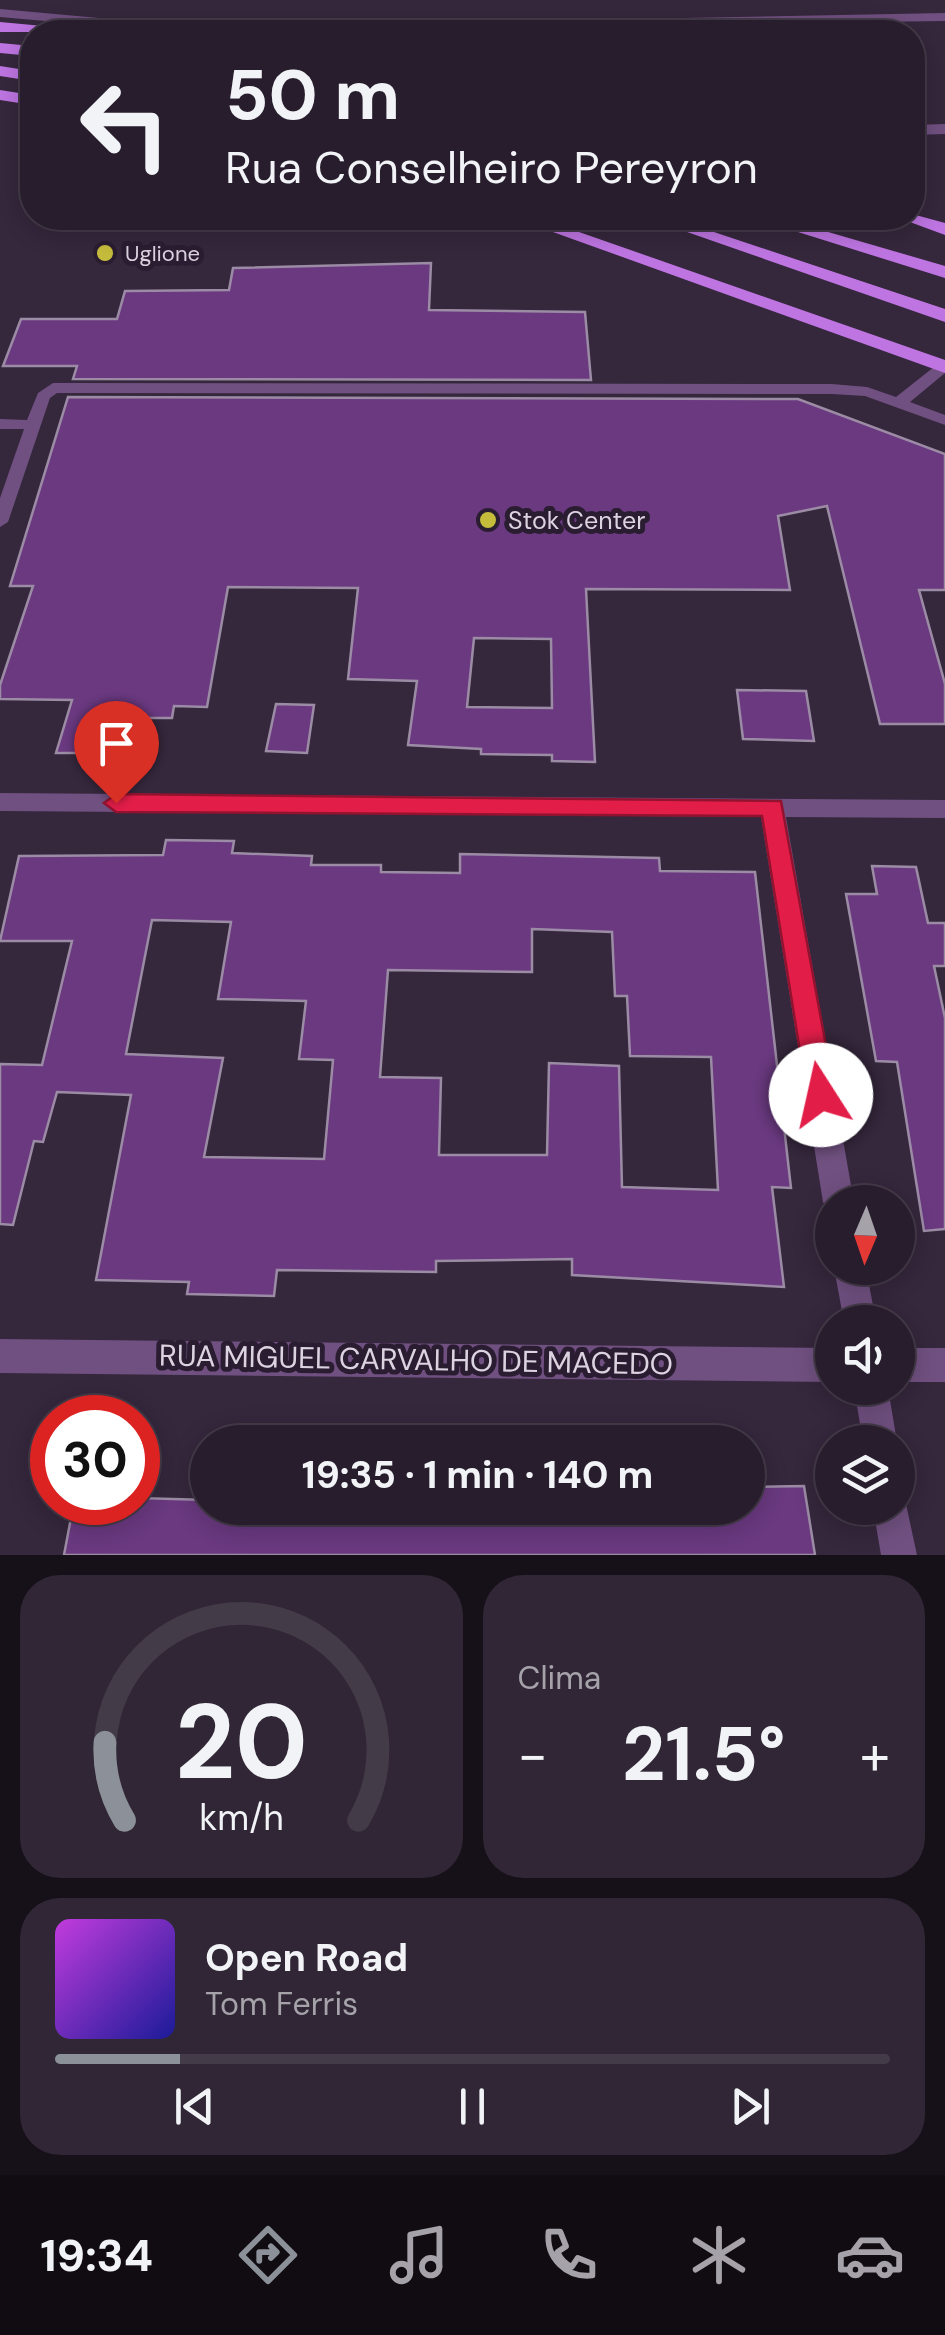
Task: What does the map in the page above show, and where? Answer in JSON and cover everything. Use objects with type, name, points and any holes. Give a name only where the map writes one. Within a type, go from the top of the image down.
[{"type":"highway","points":[[556,230],[944,367]]},
{"type":"highway","points":[[691,230],[945,316]]},
{"type":"highway","points":[[803,230],[945,272]]},
{"type":"street","points":[[0,13],[77,20]]},
{"type":"street","points":[[854,20],[945,17]]},
{"type":"street","points":[[0,802],[945,809]]},
{"type":"street","points":[[772,808],[836,1185]]},
{"type":"street","name":"RUA MIGUEL CARVALHO DE MACEDO","points":[[0,1356],[815,1365]]},
{"type":"street","points":[[915,1365],[945,1365]]},
{"type":"street","points":[[894,1525],[899,1555]]},
{"type":"lane","points":[[900,403],[944,367]]},
{"type":"lane","points":[[0,522],[6,486],[43,396],[53,388],[832,389],[866,392],[945,420]]},
{"type":"lane","points":[[0,424],[33,424]]},
{"type":"building","points":[[431,263],[429,310],[585,312],[591,380],[73,379],[77,366],[3,366],[21,319],[117,319],[125,291],[229,290],[233,268]]},
{"type":"building","name":"Stok Center","points":[[68,397],[798,399],[945,454],[945,590],[919,590],[945,684],[945,724],[880,724],[827,506],[778,516],[790,590],[586,589],[595,762],[552,761],[552,755],[481,754],[481,749],[408,745],[417,681],[348,679],[358,588],[228,587],[207,707],[174,706],[172,718],[112,718],[103,753],[56,753],[72,700],[0,699],[0,685],[33,586],[10,586]],"holes":[[[474,638],[551,639],[552,708],[467,707]]]},
{"type":"building","points":[[737,690],[806,691],[814,741],[743,739]]},
{"type":"building","points":[[276,704],[314,705],[307,753],[266,751]]},
{"type":"building","points":[[166,840],[234,841],[232,853],[312,856],[311,865],[381,865],[381,872],[460,873],[460,854],[659,858],[660,871],[755,872],[791,1188],[772,1187],[784,1287],[572,1275],[572,1259],[436,1261],[436,1272],[277,1270],[274,1296],[187,1294],[189,1282],[96,1280],[131,1095],[57,1092],[43,1142],[34,1141],[13,1225],[0,1224],[0,1064],[42,1065],[72,941],[0,941],[19,856],[163,855]],"holes":[[[152,920],[231,922],[218,999],[306,1001],[299,1059],[333,1060],[324,1159],[204,1157],[223,1058],[126,1054]],[[532,929],[612,932],[615,996],[627,996],[630,1056],[711,1057],[718,1190],[622,1187],[619,1066],[549,1063],[547,1155],[439,1155],[441,1078],[380,1077],[388,970],[532,972]]]},
{"type":"building","points":[[872,866],[916,867],[928,923],[945,923],[945,966],[934,966],[945,1018],[945,1229],[924,1231],[897,1062],[876,1061],[846,894],[877,894]]},
{"type":"building","points":[[804,1486],[815,1555],[64,1555],[70,1525],[160,1525],[160,1499],[190,1499],[190,1525],[765,1525],[765,1487]]},
{"type":"place","name":"Uglione","points":[[105,253]]},
{"type":"place","name":"Stok Center","points":[[488,520]]},
{"type":"route","points":[[116,803],[772,808],[821,1095]]}]
